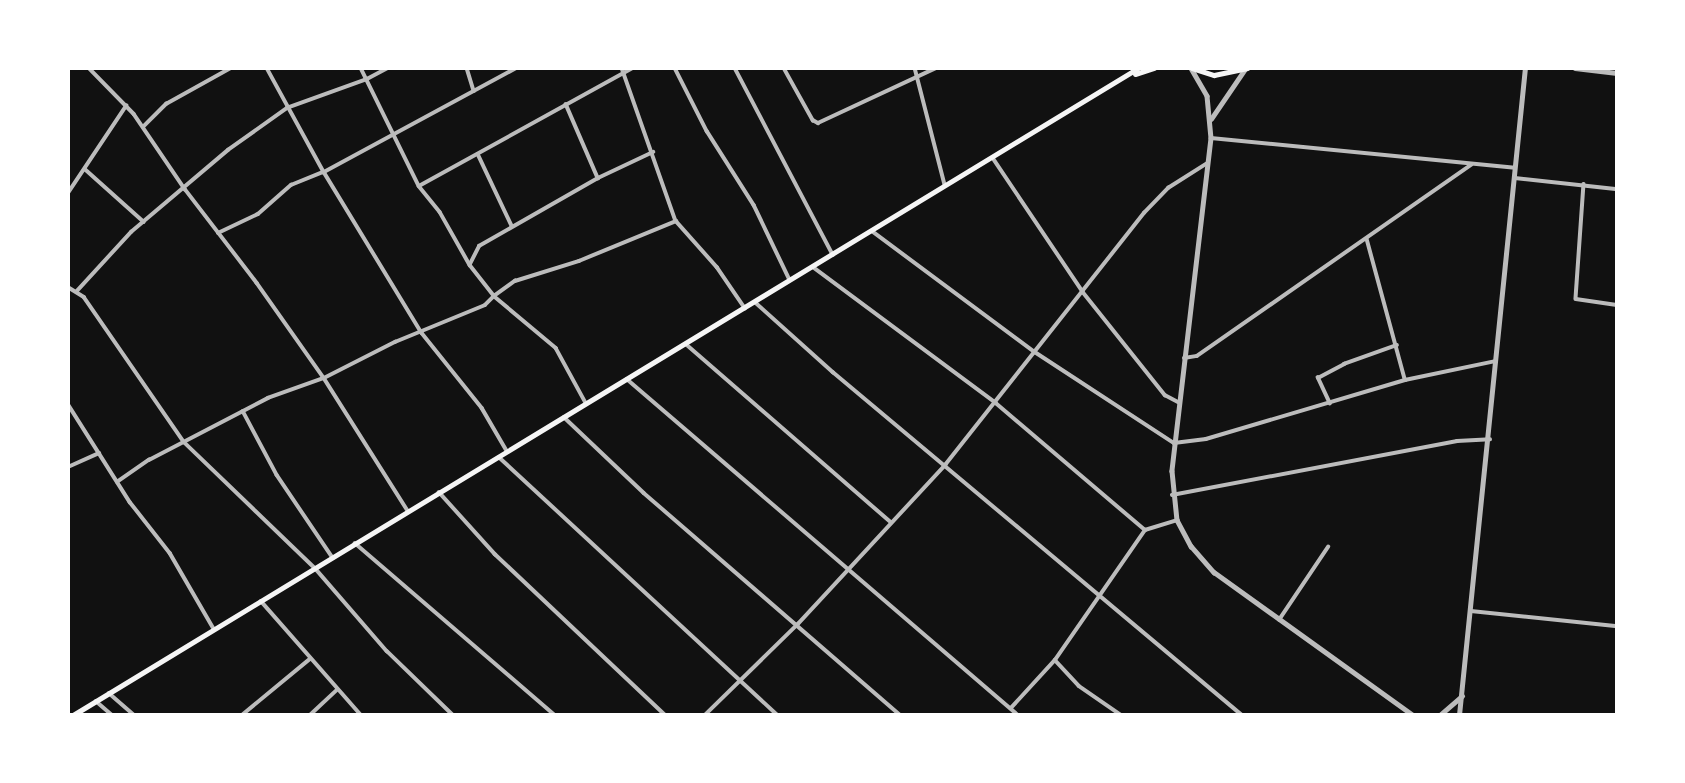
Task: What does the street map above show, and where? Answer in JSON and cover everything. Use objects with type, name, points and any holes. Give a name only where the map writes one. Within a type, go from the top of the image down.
[{"type":"main road","points":[[1132,75],[1138,68]]},
{"type":"main road","points":[[73,715],[993,158],[1132,75],[1154,68]]},
{"type":"main road","points":[[1191,68],[1214,75],[1246,69]]},
{"type":"street","points":[[89,68],[143,127],[185,189],[324,378],[408,511]]},
{"type":"street","points":[[143,127],[166,104],[231,68]]},
{"type":"street","points":[[267,68],[324,173],[422,333],[482,408],[507,451]]},
{"type":"street","points":[[361,68],[419,186],[440,212],[470,265],[494,296],[556,348],[586,403]]},
{"type":"street","points":[[77,291],[144,222],[228,150],[287,108],[367,79],[388,68]]},
{"type":"street","points":[[467,68],[474,91]]},
{"type":"street","points":[[218,233],[258,214],[292,185],[324,173],[516,68]]},
{"type":"street","points":[[419,186],[623,70],[632,68]]},
{"type":"street","points":[[675,68],[707,131],[754,205],[790,280]]},
{"type":"street","points":[[735,68],[833,255]]},
{"type":"street","points":[[784,68],[818,122],[936,68]]},
{"type":"street","points":[[915,68],[945,187]]},
{"type":"street","points":[[1191,68],[1203,86],[1211,120],[1174,443],[1172,495],[1177,520],[1191,546],[1214,572],[1413,715]]},
{"type":"street","points":[[1459,715],[1490,439],[1525,68]]},
{"type":"street","points":[[1575,68],[1617,73]]},
{"type":"street","points":[[1211,120],[1246,69]]},
{"type":"street","points":[[623,70],[676,221],[717,267],[745,308]]},
{"type":"street","points":[[566,104],[597,178]]},
{"type":"street","points":[[68,193],[126,106]]},
{"type":"street","points":[[1210,138],[1516,168]]},
{"type":"street","points":[[470,265],[479,246],[597,178],[653,152]]},
{"type":"street","points":[[478,154],[512,226]]},
{"type":"street","points":[[993,158],[1083,292],[1165,395],[1178,402]]},
{"type":"street","points":[[705,715],[798,625],[945,465],[1144,212],[1168,188],[1206,164]]},
{"type":"street","points":[[1184,358],[1197,356],[1471,165]]},
{"type":"street","points":[[85,169],[144,222]]},
{"type":"street","points":[[1515,177],[1617,189]]},
{"type":"street","points":[[1584,184],[1576,299],[1617,305]]},
{"type":"street","points":[[117,482],[149,460],[268,397],[324,378],[395,342],[485,305],[515,281],[579,261],[676,221]]},
{"type":"street","points":[[872,231],[1035,352],[1174,443],[1206,439],[1405,380],[1496,361]]},
{"type":"street","points":[[1367,239],[1405,380]]},
{"type":"street","points":[[813,267],[996,403],[1145,530]]},
{"type":"street","points":[[68,287],[84,297],[184,442],[315,568],[387,651],[453,715]]},
{"type":"street","points":[[755,302],[1242,715]]},
{"type":"street","points":[[686,344],[891,522]]},
{"type":"street","points":[[1329,404],[1318,378],[1355,359],[1397,345]]},
{"type":"street","points":[[626,379],[1018,715]]},
{"type":"street","points":[[68,404],[117,482],[170,553],[214,629]]},
{"type":"street","points":[[243,411],[277,475],[333,558]]},
{"type":"street","points":[[564,416],[644,493],[901,715]]},
{"type":"street","points":[[1172,495],[1457,441],[1490,439]]},
{"type":"street","points":[[68,467],[99,453]]},
{"type":"street","points":[[497,456],[587,542],[779,715]]},
{"type":"street","points":[[439,492],[495,554],[665,715]]},
{"type":"street","points":[[1011,708],[1055,660],[1102,596],[1145,530],[1177,520]]},
{"type":"street","points":[[355,543],[555,715]]},
{"type":"street","points":[[1279,620],[1328,547]]},
{"type":"street","points":[[261,601],[361,715]]},
{"type":"street","points":[[1471,611],[1617,626]]},
{"type":"street","points":[[242,715],[310,659]]},
{"type":"street","points":[[1055,660],[1079,686],[1121,715]]},
{"type":"street","points":[[310,715],[337,690]]},
{"type":"street","points":[[108,693],[134,715]]},
{"type":"street","points":[[1440,715],[1463,695]]},
{"type":"street","points":[[96,701],[112,715]]}]
